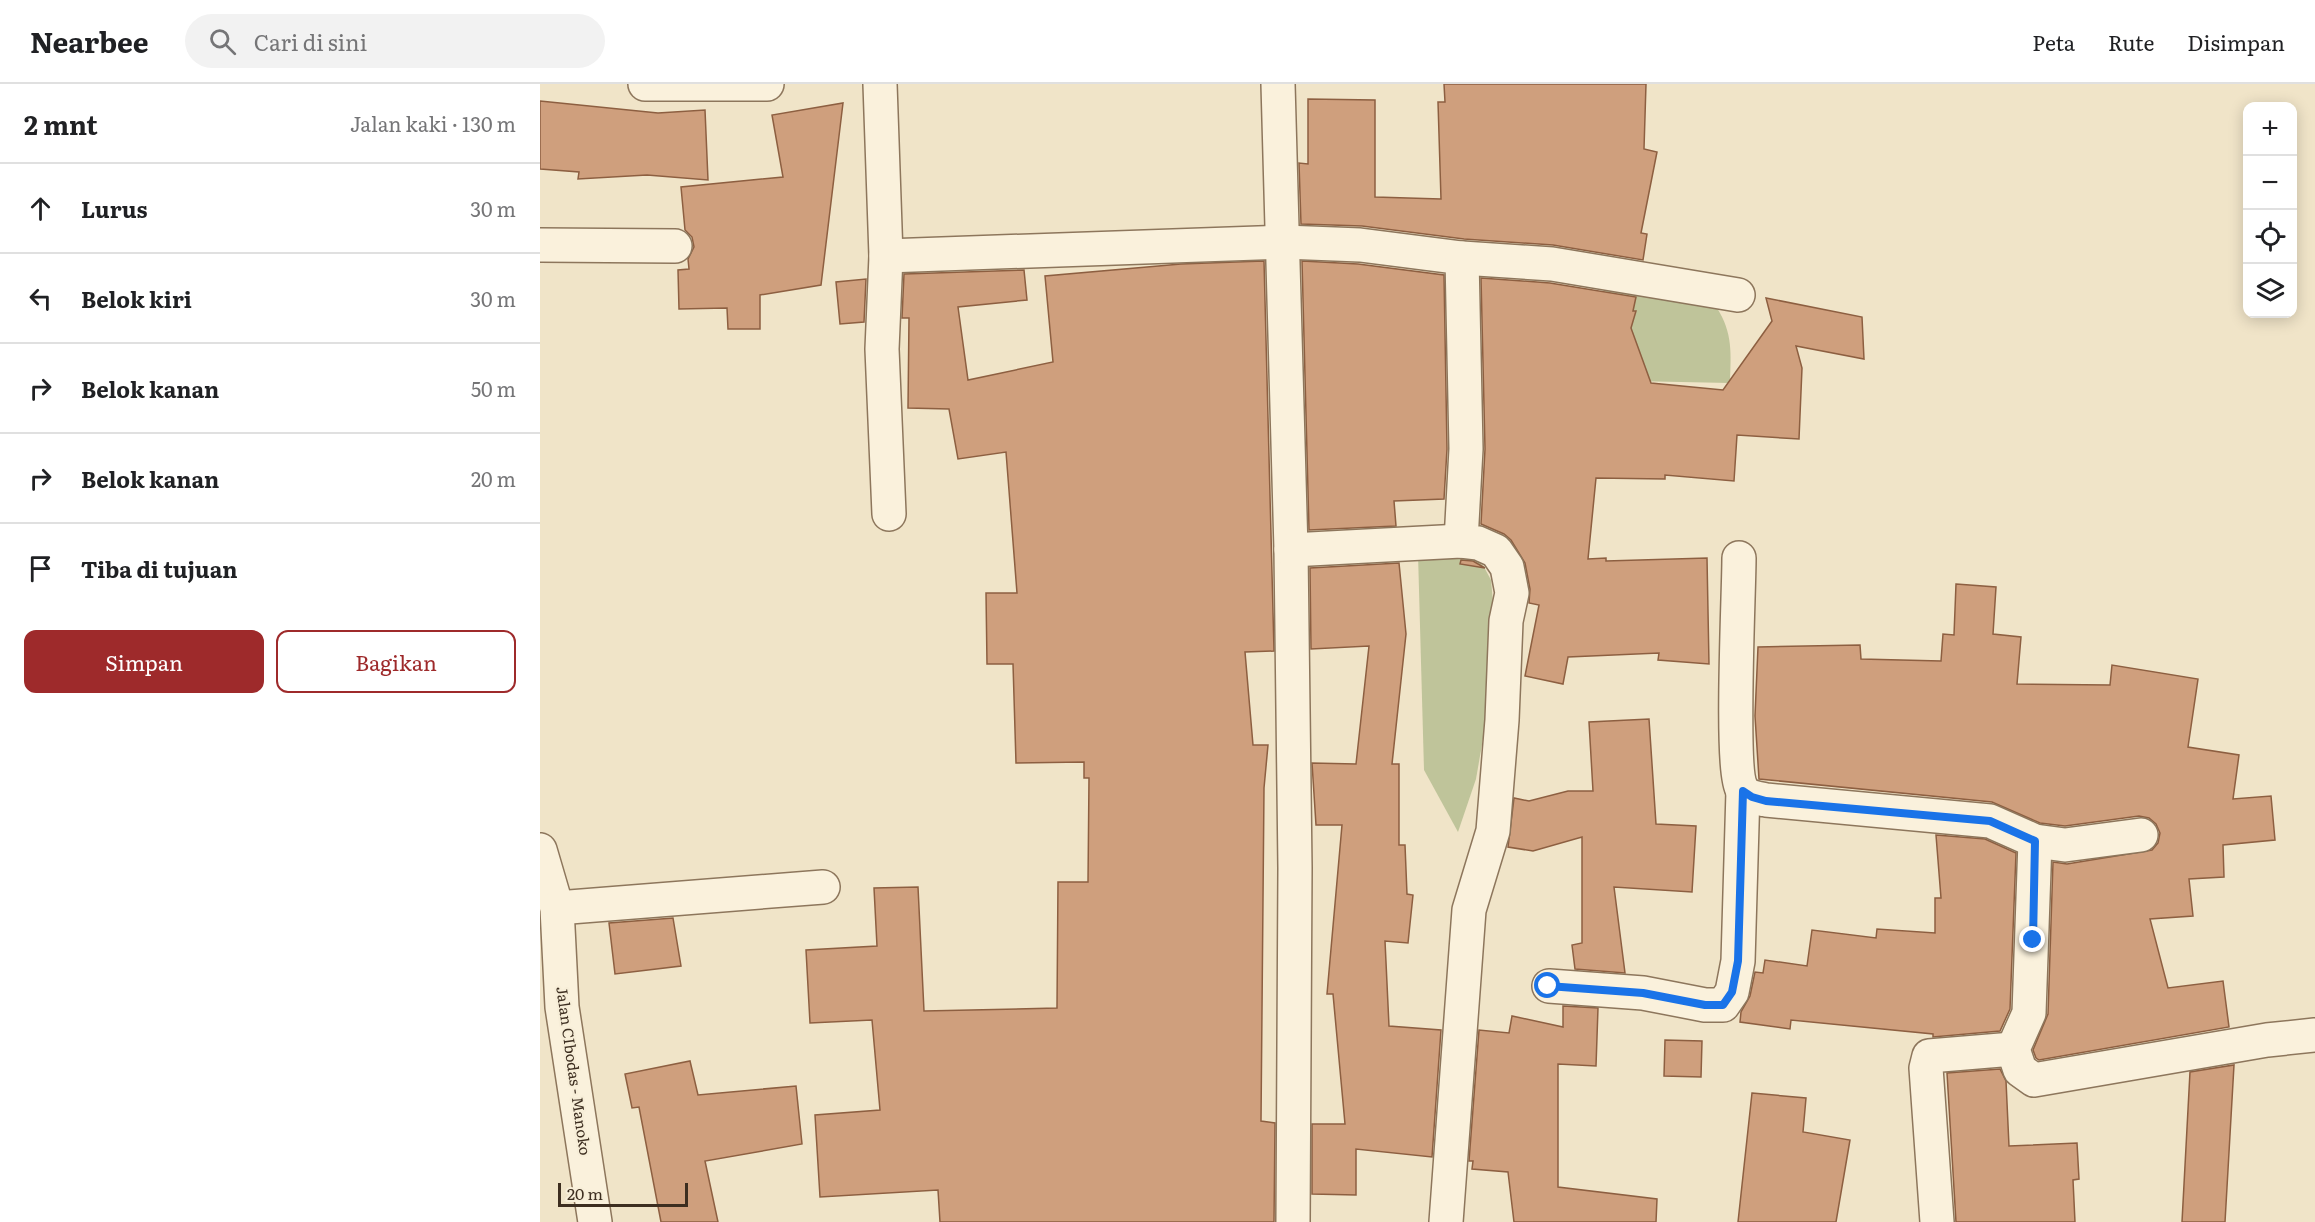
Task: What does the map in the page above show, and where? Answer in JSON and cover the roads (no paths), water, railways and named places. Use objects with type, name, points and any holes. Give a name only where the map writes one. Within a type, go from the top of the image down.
[{"type":"street","points":[[645,84],[768,84]]},
{"type":"street","points":[[880,84],[886,256],[882,349],[889,514]]},
{"type":"street","points":[[1278,84],[1292,550],[1295,868],[1293,1222]]},
{"type":"street","points":[[886,256],[1284,242],[1360,245],[1462,258],[1552,264],[1738,295]]},
{"type":"street","points":[[540,244],[675,246]]},
{"type":"street","points":[[1461,541],[1466,448],[1462,258]]},
{"type":"street","points":[[1292,550],[1461,541],[1478,543],[1496,551],[1507,567],[1512,593],[1506,630],[1502,720],[1492,831],[1469,910],[1446,1222]]},
{"type":"street","points":[[1739,558],[1737,728],[1738,782],[1743,791],[1752,797],[1766,801],[1990,821],[2035,841],[2065,845],[2141,835]]},
{"type":"street","points":[[1548,986],[1643,993],[1705,1005],[1723,1005],[1732,992],[1738,961],[1743,791]]},
{"type":"street","points":[[2035,841],[2029,1013],[2013,1049],[2020,1070],[2034,1080],[2267,1040],[2315,1035]]},
{"type":"street","name":"Jalan CIbodas - Manoko","points":[[540,850],[557,908],[562,1007],[595,1222]]},
{"type":"street","points":[[557,908],[823,887]]},
{"type":"street","points":[[1937,1222],[1926,1068],[1929,1056],[2013,1049]]}]
